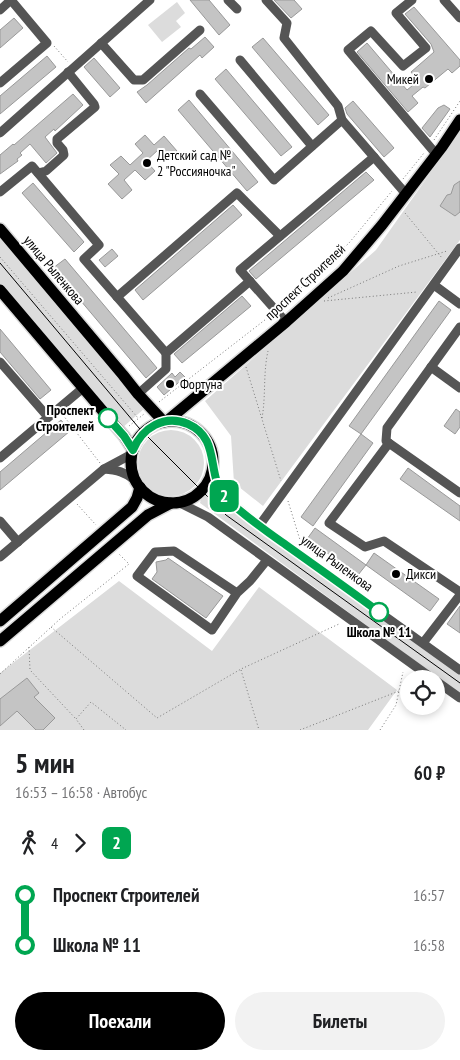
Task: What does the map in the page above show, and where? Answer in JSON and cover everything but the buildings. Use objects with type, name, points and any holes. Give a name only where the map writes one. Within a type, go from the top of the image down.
[{"type":"main road","name":"проспект Строителей","points":[[165,421],[197,397],[286,322],[343,271],[402,189],[460,120]]},
{"type":"main road","name":"улица Рыленкова","points":[[0,229],[150,408],[165,421]]},
{"type":"main road","points":[[0,290],[121,432],[132,452]]},
{"type":"main road","points":[[195,428],[191,418],[197,397]]},
{"type":"main road","points":[[0,620],[132,507],[138,498],[138,484],[131,463],[132,452],[143,432],[165,421],[186,424],[195,428],[203,436],[212,456],[212,468],[208,480],[201,490],[188,499],[176,502],[148,515],[0,641]]},
{"type":"main road","points":[[138,484],[149,496],[160,501],[176,502]]},
{"type":"street","points":[[0,10],[11,0],[47,43],[0,83]]},
{"type":"street","points":[[0,133],[150,0]]},
{"type":"street","points":[[228,0],[237,10]]},
{"type":"street","points":[[266,0],[287,22],[284,38],[338,106],[342,120],[402,189]]},
{"type":"street","points":[[412,0],[396,13],[426,48],[403,66],[371,31],[348,50],[433,150]]},
{"type":"street","points":[[444,0],[460,18]]},
{"type":"street","points":[[101,43],[134,80],[143,80],[200,30]]},
{"type":"street","points":[[240,60],[312,146]]},
{"type":"street","points":[[38,173],[46,170],[64,155],[63,150],[57,143],[58,138],[95,107],[68,72]]},
{"type":"street","points":[[200,94],[274,180],[342,120]]},
{"type":"street","points":[[286,322],[240,270],[374,157]]},
{"type":"street","points":[[0,192],[32,166],[99,245],[84,259],[166,353],[166,369],[138,394]]},
{"type":"street","points":[[117,297],[237,193],[280,236]]},
{"type":"street","points":[[259,526],[431,288],[457,248]]},
{"type":"street","points":[[166,353],[250,281]]},
{"type":"street","points":[[431,288],[460,304]]},
{"type":"street","points":[[460,326],[387,428],[386,441],[460,493]]},
{"type":"street","points":[[0,362],[48,416]]},
{"type":"street","points":[[431,367],[460,388]]},
{"type":"street","points":[[0,458],[83,388]]},
{"type":"street","points":[[389,443],[330,523],[365,547],[384,540],[460,594],[423,643]]},
{"type":"street","points":[[0,558],[71,497],[102,467],[132,452]]},
{"type":"street","points":[[102,467],[127,474],[138,484]]},
{"type":"street","name":"улица Рыленкова","points":[[212,468],[225,497],[259,526],[460,670]]},
{"type":"street","points":[[176,502],[208,518],[420,670]]},
{"type":"street","points":[[0,521],[18,542]]},
{"type":"street","points":[[237,593],[174,551],[155,552],[137,576],[212,630],[237,593],[250,581],[267,560]]},
{"type":"street","points":[[445,687],[460,698]]},
{"type":"path","points":[[121,432],[276,311],[349,243],[402,189],[433,150],[460,101]]},
{"type":"path","points":[[402,209],[448,264]]},
{"type":"path","points":[[431,288],[319,302],[398,266],[457,248]]},
{"type":"path","points":[[0,257],[138,419]]},
{"type":"path","points":[[262,419],[265,402],[264,366],[268,351]]},
{"type":"path","points":[[242,358],[300,540]]},
{"type":"path","points":[[58,409],[102,467]]},
{"type":"path","points":[[71,497],[102,532]]},
{"type":"path","points":[[0,674],[51,627],[129,564],[112,544]]},
{"type":"path","points":[[51,627],[157,718],[241,669],[339,624]]},
{"type":"path","points":[[29,647],[30,670],[84,730]]},
{"type":"path","points":[[241,669],[259,730]]},
{"type":"path","points":[[380,730],[396,705],[400,686]]},
{"type":"path","points":[[300,730],[399,691]]},
{"type":"path","points":[[76,719],[91,702],[126,730]]},
{"type":"shaded area","points":[[177,2],[185,13],[176,21],[181,27],[162,42],[148,25]]},
{"type":"shaded area","points":[[460,131],[460,240],[263,506],[234,483],[231,436],[205,401],[376,250]]},
{"type":"shaded area","points":[[0,237],[145,408],[122,428],[0,283]]},
{"type":"shaded area","points":[[171,430],[184,433],[194,440],[201,450],[204,463],[201,476],[194,486],[184,493],[171,496],[158,493],[148,486],[141,476],[138,463],[141,450],[148,440],[158,433]]},
{"type":"shaded area","points":[[213,491],[460,671],[460,694],[445,683],[445,670],[427,670],[200,503],[201,499]]},
{"type":"shaded area","points":[[119,581],[212,651],[259,587],[397,690],[368,730],[0,730],[0,673]]},
{"type":"tram line","points":[[0,263],[139,428],[226,515],[460,683]]},
{"type":"bus line","name":"2","points":[[108,418],[124,436],[133,450],[140,435],[157,424],[166,421],[176,421],[195,428],[209,446],[212,456],[212,468],[225,497],[259,526],[379,612]]},
{"type":"place","name":"Микей","points":[[429,79]]},
{"type":"place","name":"Детский сад № 2 \"Россияночка\"","points":[[147,163]]},
{"type":"place","name":"Фортуна","points":[[170,384]]},
{"type":"place","name":"Проспект Строителей","points":[[108,418]]},
{"type":"place","name":"Дикси","points":[[396,574]]},
{"type":"place","name":"Школа № 11","points":[[379,612]]}]
